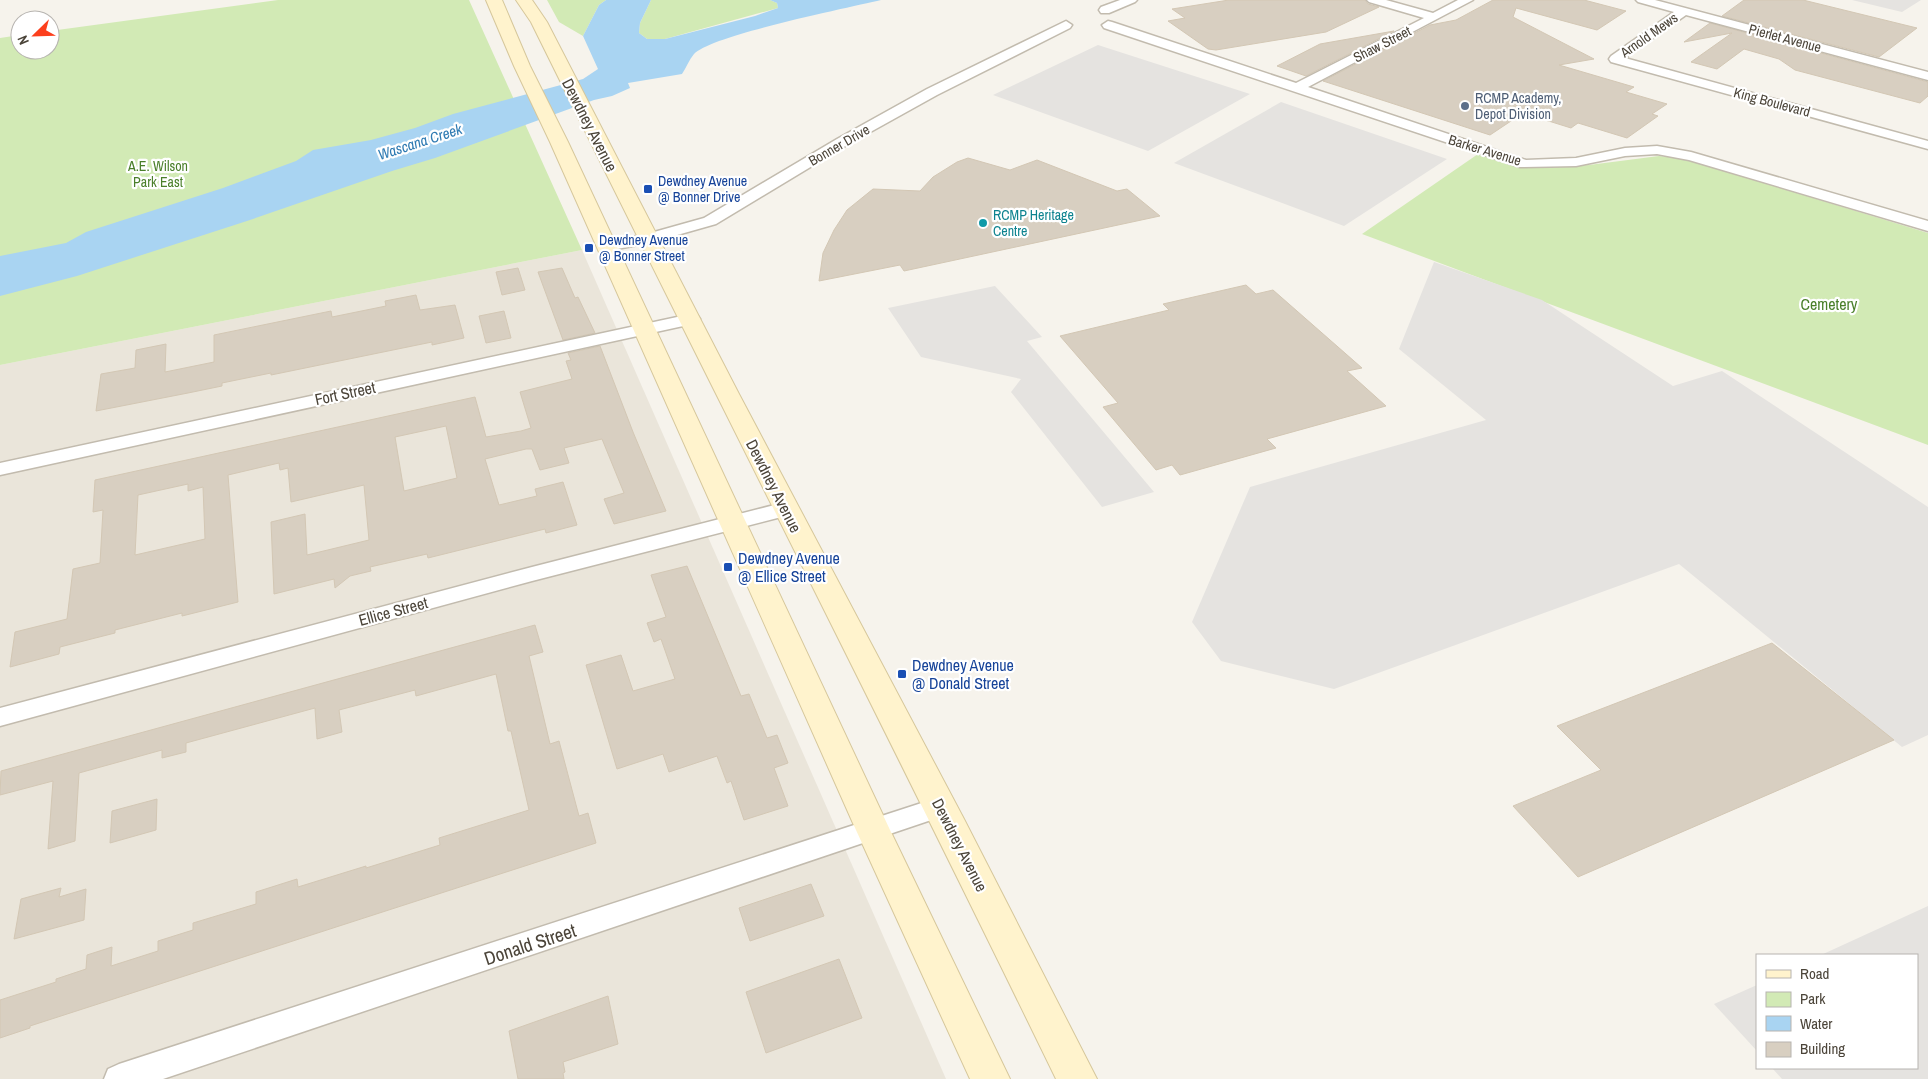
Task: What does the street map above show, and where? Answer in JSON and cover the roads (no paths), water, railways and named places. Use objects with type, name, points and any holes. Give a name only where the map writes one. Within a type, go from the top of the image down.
[{"type":"main road","name":"Dewdney Avenue","points":[[494,0],[522,66],[551,124],[873,830],[990,1079]]},
{"type":"main road","name":"Dewdney Avenue","points":[[524,0],[539,22],[1078,1079]]},
{"type":"street","points":[[1105,10],[1131,0]]},
{"type":"street","points":[[1373,0],[1434,18]]},
{"type":"street","name":"Shaw Street","points":[[1297,88],[1467,0]]},
{"type":"street","name":"Pierlet Avenue","points":[[1642,0],[1928,76]]},
{"type":"street","name":"Arnold Mews","points":[[1615,59],[1684,11]]},
{"type":"street","name":"Bonner Drive","points":[[606,246],[649,238],[710,221],[842,142],[932,92],[1066,25]]},
{"type":"street","name":"Barker Avenue","points":[[1108,25],[1525,164],[1576,162],[1625,152],[1657,150],[1691,156],[1928,226]]},
{"type":"street","name":"King Boulevard","points":[[1615,59],[1928,146]]},
{"type":"street","name":"Fort Street","points":[[0,469],[691,319]]},
{"type":"street","name":"Ellice Street","points":[[0,717],[522,576],[786,509]]},
{"type":"street","name":"Donald Street","points":[[119,1079],[940,807]]},
{"type":"water","name":"Wascana Creek","points":[[606,0],[651,0],[640,23],[639,33],[647,39],[665,39],[755,16],[778,8],[777,3],[770,0],[881,0],[781,23],[726,39],[694,54],[682,74],[628,83],[630,88],[612,96],[594,100],[435,158],[77,276],[0,296],[0,256],[66,243],[86,232],[223,188],[296,161],[313,150],[371,140],[415,128],[453,114],[583,79],[598,69],[583,36],[599,5]]},
{"type":"place","name":"RCMP Academy, Depot Division","points":[[1465,106]]},
{"type":"place","name":"Dewdney Avenue @ Bonner Drive","points":[[648,189]]},
{"type":"place","name":"RCMP Heritage Centre","points":[[983,223]]},
{"type":"place","name":"Dewdney Avenue @ Bonner Street","points":[[589,248]]},
{"type":"place","name":"Dewdney Avenue @ Ellice Street","points":[[728,567]]},
{"type":"place","name":"Dewdney Avenue @ Donald Street","points":[[902,674]]},
{"type":"park label","name":"A.E. Wilson Park East","points":[[158,174]]},
{"type":"park label","name":"Cemetery","points":[[1829,304]]}]
